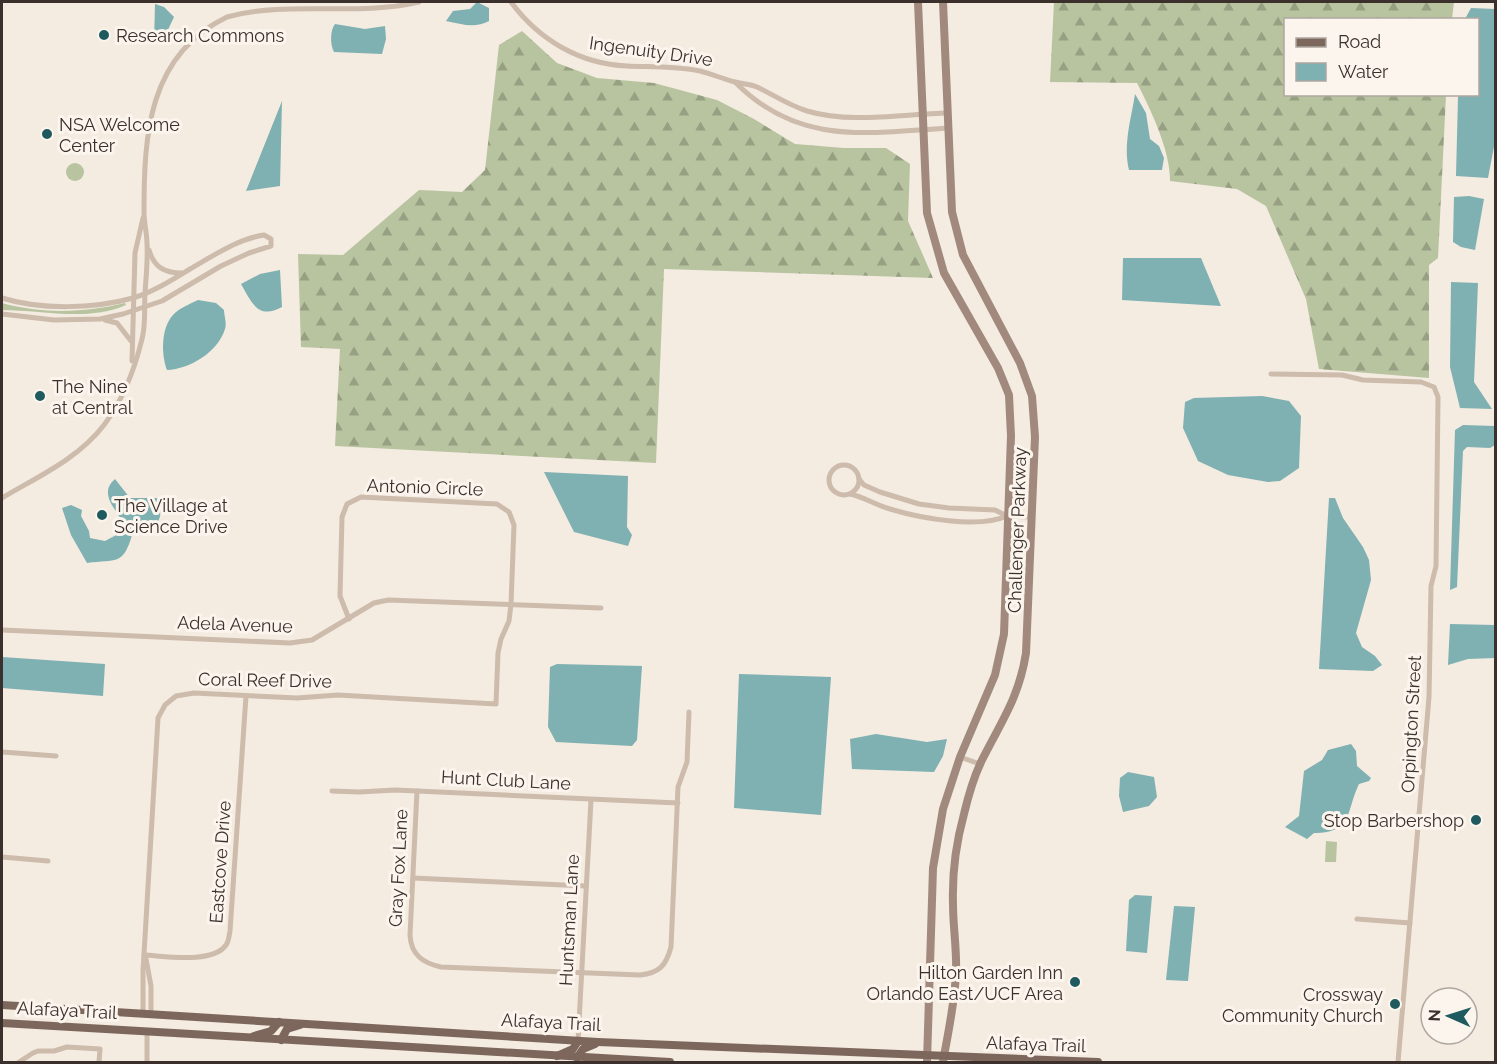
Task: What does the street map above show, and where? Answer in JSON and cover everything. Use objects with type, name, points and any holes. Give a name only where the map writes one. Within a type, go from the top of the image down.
[{"type":"main road","name":"Challenger Parkway","points":[[918,2],[927,213],[944,273],[998,368],[1009,395],[1011,436],[1004,634],[995,675],[960,757],[943,809],[933,868],[927,1059]]},
{"type":"main road","name":"Challenger Parkway","points":[[943,2],[952,212],[963,255],[1020,363],[1032,396],[1035,437],[1028,629],[1023,676],[1016,696],[980,764],[964,812],[953,871],[956,971],[953,1014],[944,1059]]},
{"type":"main road","name":"Alafaya Trail","points":[[2,1005],[578,1041],[927,1059],[1098,1062]]},
{"type":"main road","points":[[248,1038],[271,1031],[279,1022]]},
{"type":"main road","name":"Alafaya Trail","points":[[2,1023],[577,1060],[670,1062]]},
{"type":"main road","points":[[281,1040],[287,1029],[304,1023]]},
{"type":"main road","points":[[554,1057],[573,1049],[578,1041]]},
{"type":"main road","points":[[577,1060],[583,1049],[598,1042]]},
{"type":"street","points":[[2,498],[67,459],[90,440],[103,426],[123,396],[143,337],[147,245],[144,214],[147,137],[158,92],[169,69],[182,50],[206,29],[226,17],[249,8],[283,2]]},
{"type":"street","points":[[300,2],[389,6],[419,2]]},
{"type":"street","name":"Ingenuity Drive","points":[[512,2],[524,18],[543,35],[561,47],[587,59],[625,66],[689,69],[756,86],[789,104],[826,115],[948,113]]},
{"type":"street","name":"Ingenuity Drive","points":[[734,82],[749,97],[768,109],[801,125],[819,130],[852,133],[949,128]]},
{"type":"street","points":[[132,367],[135,253],[144,214]]},
{"type":"street","points":[[2,298],[17,303],[54,307],[98,304],[133,298],[145,294],[236,243],[264,235],[271,239],[272,246],[249,253],[221,266],[162,301],[132,312],[100,319],[54,320],[2,314]]},
{"type":"street","points":[[147,245],[152,258],[159,267],[171,273],[183,273]]},
{"type":"street","points":[[100,319],[117,323],[131,342]]},
{"type":"street","name":"Orpington Street","points":[[1271,374],[1342,375],[1363,380],[1421,382],[1434,387],[1437,398],[1436,566],[1431,586],[1429,697],[1398,1062]]},
{"type":"street","points":[[1007,516],[995,521],[930,518],[887,508],[850,494],[839,494],[832,489],[829,479],[832,470],[847,465],[857,472],[864,485],[902,500],[934,507],[995,510],[1007,516],[1031,517]]},
{"type":"street","points":[[850,494],[856,488],[859,479]]},
{"type":"street","name":"Antonio Circle","points":[[349,619],[340,596],[342,517],[347,504],[361,497],[498,504],[509,512],[514,525],[509,621],[498,653]]},
{"type":"street","name":"Adela Avenue","points":[[2,630],[290,643],[312,640],[374,603],[388,600],[601,608]]},
{"type":"street","name":"Coral Reef Drive","points":[[147,1014],[151,986],[144,955],[158,718],[165,705],[176,696],[194,693],[297,698],[338,695],[496,704],[498,653]]},
{"type":"street","name":"Eastcove Drive","points":[[144,955],[204,957],[217,954],[227,944],[230,931],[246,696]]},
{"type":"street","name":"Gray Fox Lane","points":[[417,791],[411,944],[414,952],[426,963],[441,967],[582,974],[640,975],[658,971],[665,965],[671,947],[679,781],[687,762],[689,712]]},
{"type":"street","points":[[2,752],[56,756]]},
{"type":"street","points":[[960,757],[980,764]]},
{"type":"street","name":"Hunt Club Lane","points":[[332,791],[417,791],[678,803]]},
{"type":"street","name":"Huntsman Lane","points":[[578,1041],[591,800]]},
{"type":"street","points":[[2,857],[48,861]]},
{"type":"street","points":[[413,878],[586,886]]},
{"type":"street","points":[[1357,919],[1410,923]]},
{"type":"street","points":[[147,1032],[147,1062]]},
{"type":"street","points":[[19,1062],[33,1053],[67,1047],[100,1048],[99,1062]]},
{"type":"green space","points":[[1054,2],[1454,2],[1452,18],[1284,18],[1284,96],[1446,96],[1438,258],[1429,265],[1429,378],[1319,369],[1306,299],[1266,206],[1237,189],[1170,181],[1163,144],[1137,83],[1050,82]]},
{"type":"green space","points":[[522,31],[557,63],[597,78],[654,83],[717,100],[795,144],[844,148],[886,148],[910,164],[908,221],[933,278],[664,269],[656,463],[335,446],[340,349],[301,347],[298,254],[343,255],[419,190],[462,192],[485,170],[499,45]]},
{"type":"green space","points":[[75,163],[81,166],[84,172],[81,178],[75,181],[69,178],[66,172],[69,166]]},
{"type":"green space","points":[[2,303],[32,309],[63,311],[94,309],[125,303],[126,305],[96,313],[64,314],[2,310]]},
{"type":"green space","points":[[1326,841],[1337,842],[1336,862],[1325,862]]},
{"type":"water","points":[[477,2],[489,8],[489,21],[473,25],[446,21],[453,11],[470,9]]},
{"type":"water","points":[[155,4],[164,7],[174,17],[166,34],[154,42]]},
{"type":"water","points":[[1471,8],[1495,9],[1496,136],[1488,178],[1456,176],[1458,97],[1479,96],[1479,18],[1466,18]]},
{"type":"water","points":[[335,24],[365,29],[385,26],[386,39],[382,54],[334,52],[331,38]]},
{"type":"water","points":[[1135,94],[1146,113],[1150,139],[1159,146],[1164,158],[1162,170],[1129,170],[1127,141]]},
{"type":"water","points":[[282,101],[280,186],[246,191]]},
{"type":"water","points":[[1469,196],[1484,199],[1475,250],[1461,247],[1453,242],[1454,197]]},
{"type":"water","points":[[1123,258],[1201,258],[1221,306],[1122,300]]},
{"type":"water","points":[[280,270],[282,307],[267,312],[261,310],[252,303],[241,284],[260,274]]},
{"type":"water","points":[[1451,282],[1478,283],[1474,382],[1492,409],[1460,408],[1450,367]]},
{"type":"water","points":[[198,300],[216,303],[224,310],[226,327],[216,345],[202,358],[194,363],[167,370],[163,349],[164,334],[169,320],[185,306]]},
{"type":"water","points":[[1262,396],[1289,401],[1301,416],[1299,468],[1280,481],[1268,482],[1228,475],[1198,461],[1183,428],[1185,402],[1194,398]]},
{"type":"water","points":[[1463,425],[1495,426],[1495,445],[1490,448],[1467,447],[1463,451],[1457,587],[1450,590],[1455,430]]},
{"type":"water","points":[[544,472],[628,476],[627,527],[632,535],[628,546],[574,532]]},
{"type":"water","points":[[115,479],[130,498],[157,498],[160,507],[159,519],[152,527],[132,535],[125,552],[117,559],[87,563],[71,535],[62,508],[71,505],[82,510],[81,516],[90,538],[105,541],[120,533],[123,522],[108,495],[110,484]]},
{"type":"water","points":[[1329,498],[1335,498],[1343,518],[1369,560],[1371,580],[1356,633],[1362,647],[1375,656],[1382,665],[1373,671],[1319,669]]},
{"type":"water","points":[[1450,624],[1495,625],[1495,658],[1468,659],[1448,665]]},
{"type":"water","points":[[2,657],[105,664],[103,696],[2,688]]},
{"type":"water","points":[[557,664],[642,666],[637,740],[632,746],[556,742],[548,727],[550,667]]},
{"type":"water","points":[[739,674],[831,677],[821,815],[734,808]]},
{"type":"water","points":[[876,734],[927,742],[947,739],[943,756],[934,772],[852,769],[850,739]]},
{"type":"water","points":[[1351,744],[1356,751],[1357,766],[1371,778],[1359,784],[1342,825],[1327,832],[1314,833],[1307,839],[1285,827],[1299,816],[1304,771],[1322,760],[1328,750]]},
{"type":"water","points":[[1128,772],[1154,777],[1157,797],[1149,806],[1123,812],[1119,796],[1120,778]]},
{"type":"water","points":[[1135,895],[1152,896],[1147,953],[1126,951],[1129,900]]},
{"type":"water","points":[[1174,906],[1195,907],[1188,981],[1166,980]]},
{"type":"place","name":"Research Commons","points":[[104,35]]},
{"type":"place","name":"NSA Welcome Center","points":[[47,134]]},
{"type":"place","name":"The Nine at Central","points":[[40,396]]},
{"type":"place","name":"The Village at Science Drive","points":[[102,515]]},
{"type":"place","name":"Stop Barbershop","points":[[1476,820]]},
{"type":"place","name":"Hilton Garden Inn Orlando East/UCF Area","points":[[1075,982]]},
{"type":"place","name":"Crossway Community Church","points":[[1395,1004]]}]
